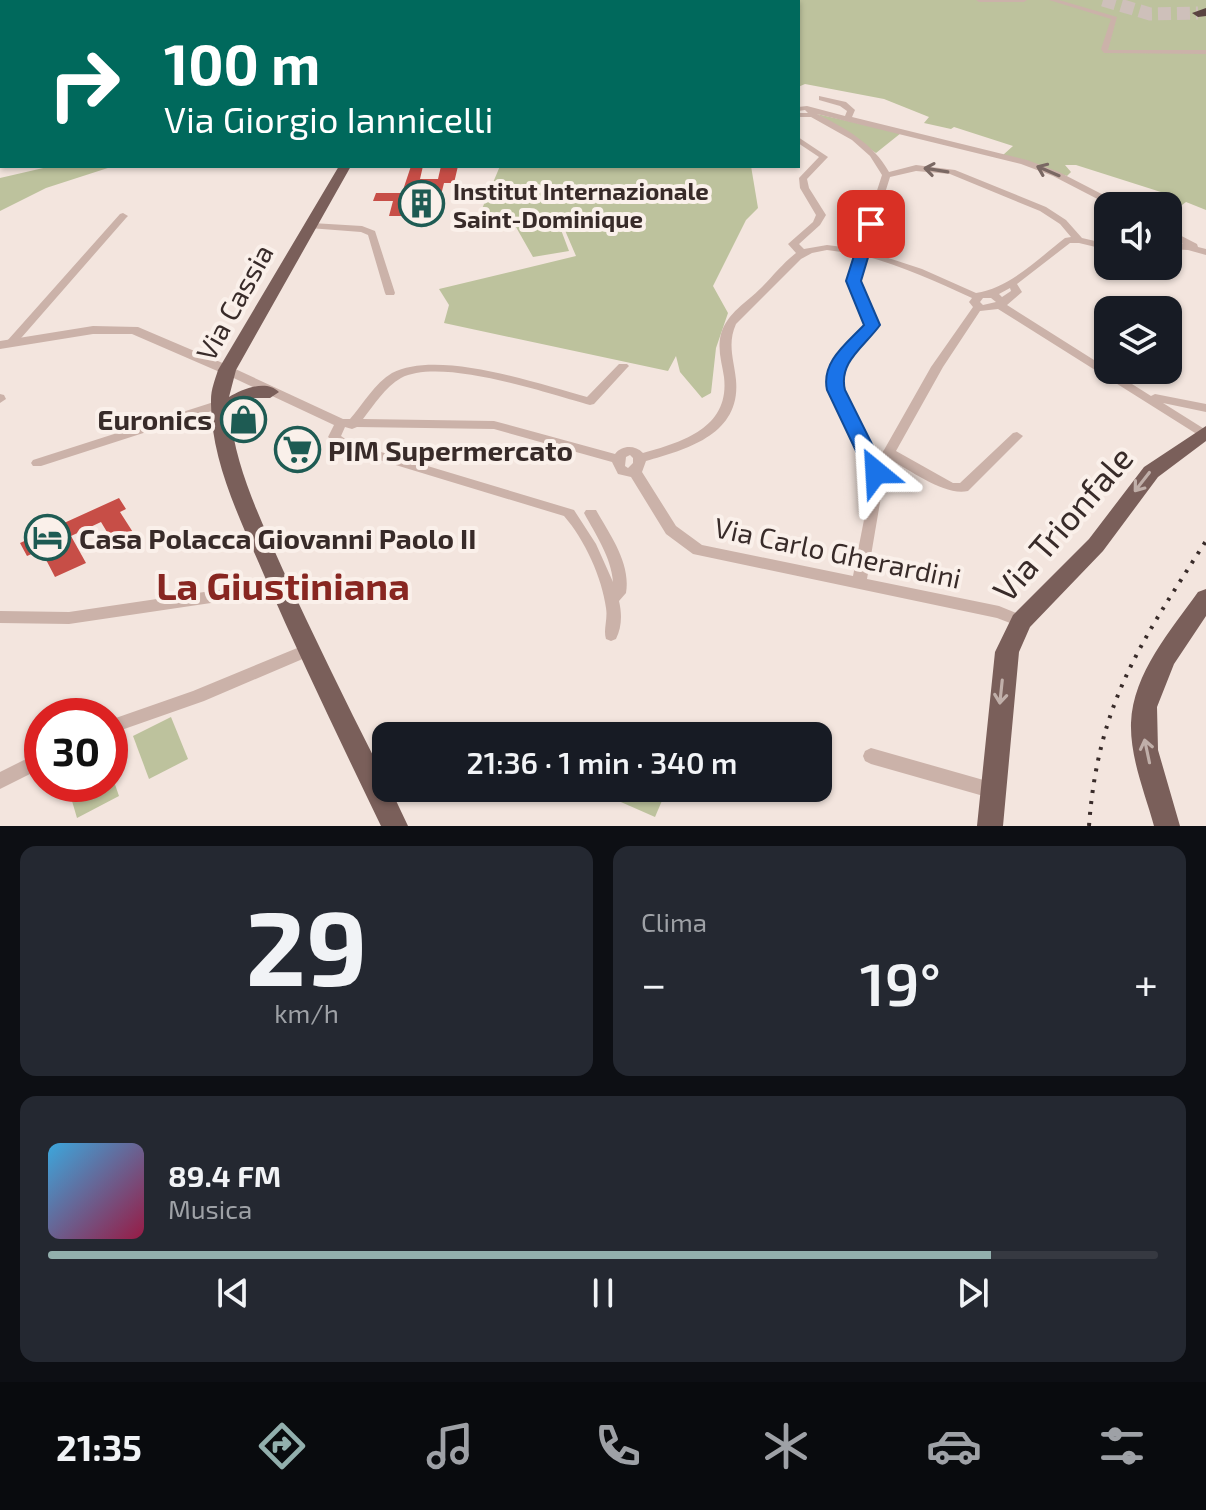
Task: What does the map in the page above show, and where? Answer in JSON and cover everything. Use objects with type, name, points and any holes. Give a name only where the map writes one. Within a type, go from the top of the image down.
[{"type":"main road","name":"Via Cassia","points":[[344,168],[227,370],[221,388],[221,407],[238,481],[277,581],[307,650],[395,826]]},
{"type":"main road","points":[[221,407],[248,393],[270,392]]},
{"type":"main road","name":"Via Trionfale","points":[[990,826],[1007,652],[1021,621],[1096,545],[1151,472],[1205,433]]},
{"type":"main road","points":[[1167,826],[1145,741],[1146,701],[1157,675],[1206,598]]},
{"type":"street","points":[[979,0],[1024,0]]},
{"type":"street","points":[[1052,0],[1115,18],[1104,49],[1108,52],[1206,52]]},
{"type":"street","points":[[822,98],[847,106],[851,110],[848,118]]},
{"type":"street","points":[[800,112],[848,118],[1035,166],[1094,194]]},
{"type":"street","points":[[812,113],[859,142],[875,157],[886,175],[854,283],[872,325],[838,364],[833,377],[836,390],[875,469],[878,489],[859,584]]},
{"type":"street","points":[[800,140],[824,157],[803,178],[803,187],[818,205],[821,215],[793,244],[802,253]]},
{"type":"street","points":[[886,175],[918,167],[955,173],[1049,212],[1079,240]]},
{"type":"street","points":[[6,344],[123,216]]},
{"type":"street","points":[[312,226],[362,229],[372,233],[390,293]]},
{"type":"street","points":[[1182,240],[1201,250]]},
{"type":"street","points":[[875,469],[889,453],[977,302],[1012,283],[1067,241],[1094,244]]},
{"type":"street","points":[[6,344],[93,330],[134,330],[347,424],[494,425],[617,459],[628,453],[638,464],[690,444],[713,427],[724,414],[731,396],[727,332],[739,315],[802,253],[830,247],[921,272],[988,309],[1017,292],[1012,283]]},
{"type":"street","points":[[989,294],[1205,433]]},
{"type":"street","points":[[611,635],[615,615],[611,599],[582,527],[569,513],[343,445],[334,434],[386,384],[402,373],[415,369],[467,371],[590,401],[623,366]]},
{"type":"street","points":[[1141,393],[1170,403],[1206,408]]},
{"type":"street","points":[[37,463],[221,407]]},
{"type":"street","points":[[889,453],[951,487],[963,488],[1017,436]]},
{"type":"street","name":"Via Carlo Gherardini","points":[[638,464],[671,530],[688,545],[733,559],[999,612],[1021,621]]},
{"type":"street","points":[[591,513],[621,582],[619,593],[611,599]]},
{"type":"street","points":[[0,617],[69,618],[238,593],[277,581]]},
{"type":"street","points":[[128,721],[198,696],[307,650]]},
{"type":"street","points":[[871,756],[994,791],[1000,826]]},
{"type":"street","points":[[0,781],[24,768]]},
{"type":"green space","points":[[800,0],[1206,0],[1206,210],[1186,202],[1182,205],[1182,192],[1161,192],[1076,165],[1065,165],[1071,172],[1067,176],[1003,155],[1013,146],[954,127],[924,123],[929,117],[884,99],[805,84],[800,86]]},
{"type":"green space","points":[[817,114],[901,133],[876,153]]},
{"type":"green space","points":[[43,168],[108,168],[46,188],[0,211],[0,178]]},
{"type":"green space","points":[[499,168],[751,168],[758,208],[746,220],[713,286],[728,313],[716,348],[711,393],[702,398],[680,372],[676,356],[668,371],[444,323],[449,305],[439,289],[576,256],[558,214],[524,219],[527,226],[558,222],[569,251],[533,257],[512,220],[490,220],[479,216]]},
{"type":"green space","points":[[171,717],[188,759],[149,779],[133,736]]},
{"type":"green space","points":[[72,802],[108,802],[77,818]]},
{"type":"green space","points":[[621,802],[661,802],[655,817]]},
{"type":"building","points":[[410,168],[423,168],[420,179],[438,179],[441,168],[458,168],[454,183],[444,183],[440,199],[445,199],[438,216],[389,216],[393,201],[373,201],[376,193],[402,193]]},
{"type":"building","name":"Casa Polacca Giovanni Paolo II","points":[[119,498],[126,509],[120,512],[136,537],[116,547],[101,522],[71,536],[86,563],[55,577],[41,550],[27,556],[20,543]]},
{"type":"tunnel","points":[[1103,0],[1150,14],[1198,13]]},
{"type":"railway","points":[[1089,826],[1102,744],[1126,675],[1206,541]]},
{"type":"place","name":"Institut Internazionale Saint-Dominique","points":[[422,204]]},
{"type":"place","name":"Euronics","points":[[243,419]]},
{"type":"place","name":"PIM Supermercato","points":[[297,450]]},
{"type":"place","name":"Casa Polacca Giovanni Paolo II","points":[[48,538]]},
{"type":"district","name":"La Giustiniana","points":[[283,585]]},
{"type":"route","points":[[871,224],[853,281],[873,321],[871,329],[834,369],[833,377],[836,390],[876,472]]}]
